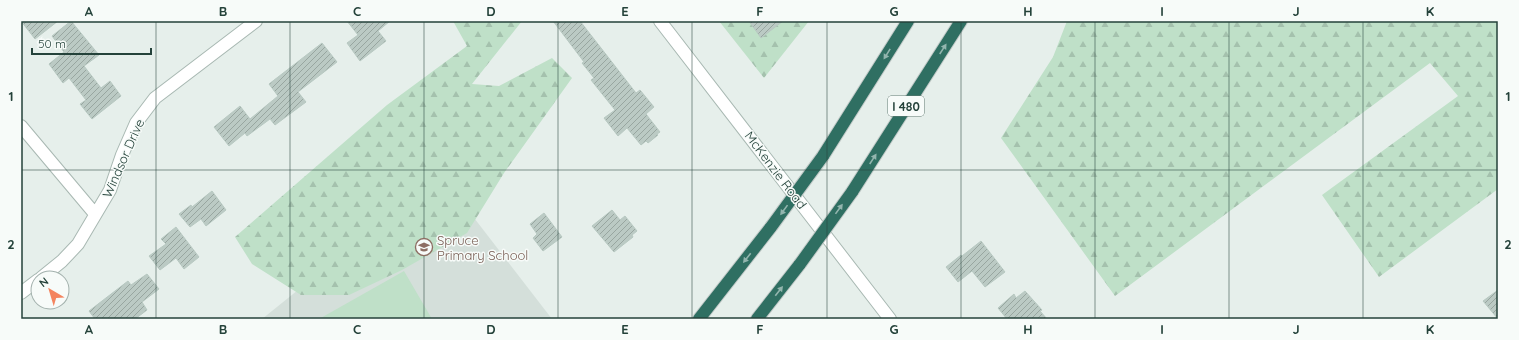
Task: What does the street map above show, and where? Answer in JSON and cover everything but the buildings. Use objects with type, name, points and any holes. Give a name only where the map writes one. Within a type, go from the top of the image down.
[{"type":"highway","points":[[699,319],[771,227],[823,156],[908,21]]},
{"type":"highway","name":"I 480","points":[[757,319],[800,264],[852,192],[961,21]]},
{"type":"street","name":"Windsor Drive","points":[[50,270],[62,261],[78,244],[110,190],[122,155],[136,123],[155,98],[256,21]]},
{"type":"street","name":"McKenzie Road","points":[[660,21],[890,319]]},
{"type":"street","points":[[21,126],[95,214]]},
{"type":"street","points":[[21,293],[30,286]]},
{"type":"shaded area","name":"Spruce Primary School","points":[[441,175],[552,319],[262,319]]},
{"type":"green space","points":[[453,21],[522,21],[472,84],[499,86],[552,58],[572,78],[504,173],[467,233],[402,270],[349,295],[301,295],[252,264],[235,237],[387,105],[467,46]]},
{"type":"green space","points":[[719,21],[809,21],[764,78]]},
{"type":"green space","points":[[1067,21],[1498,21],[1498,189],[1379,277],[1322,195],[1458,96],[1430,63],[1115,296],[1001,138],[1053,57]]},
{"type":"green space","points":[[404,271],[432,319],[319,319]]},
{"type":"place","name":"Spruce Primary School","points":[[424,247]]}]
